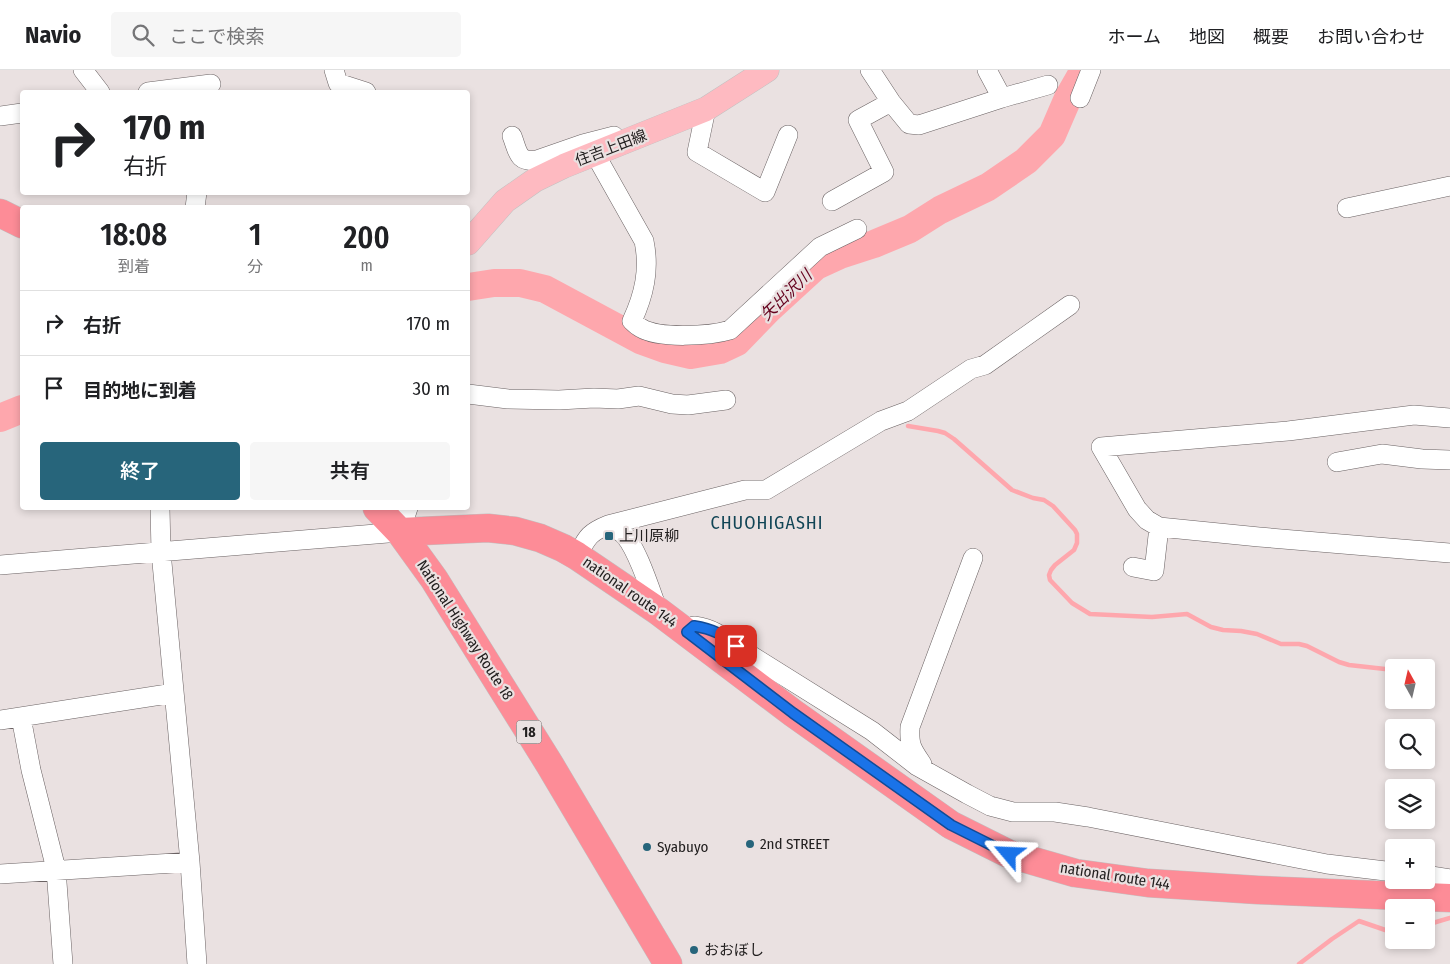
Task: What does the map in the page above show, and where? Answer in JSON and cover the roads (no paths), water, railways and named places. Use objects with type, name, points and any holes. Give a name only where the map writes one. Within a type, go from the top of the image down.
[{"type":"highway","points":[[0,213],[20,223]]},
{"type":"highway","name":"National Highway Route 18","points":[[382,510],[404,520],[434,579],[550,765],[668,964]]},
{"type":"highway","name":"national route 144","points":[[404,520],[515,531],[545,540],[577,556],[658,610],[793,713],[951,825],[1009,854],[1074,873],[1148,883],[1258,890],[1450,898]]},
{"type":"main road","name":"住吉上田線","points":[[470,242],[505,201],[535,180],[706,109],[767,70]]},
{"type":"street","points":[[83,70],[98,90]]},
{"type":"street","points":[[334,70],[338,83],[360,90]]},
{"type":"street","points":[[870,70],[891,102],[909,124],[919,125],[1048,85]]},
{"type":"street","points":[[987,70],[1002,98]]},
{"type":"street","points":[[1080,98],[1091,70]]},
{"type":"street","points":[[161,90],[212,82]]},
{"type":"street","points":[[832,201],[884,172],[858,120],[891,102]]},
{"type":"street","points":[[706,109],[697,152],[765,192],[788,135]]},
{"type":"street","points":[[0,116],[20,114]]},
{"type":"street","points":[[512,136],[520,157],[524,160],[537,160],[583,144],[622,134],[633,134],[636,138]]},
{"type":"street","points":[[546,157],[577,154],[588,157],[644,241],[647,254],[647,270],[640,303],[632,321],[642,329],[655,333],[669,335],[718,333],[730,330],[820,247],[857,229]]},
{"type":"street","points":[[1347,208],[1450,186]]},
{"type":"street","points":[[577,556],[590,534],[595,530],[745,490],[766,490],[881,420],[908,411],[971,369],[985,364],[1070,305]]},
{"type":"street","points":[[470,394],[508,399],[559,400],[618,399],[639,396],[672,404],[688,405],[726,400]]},
{"type":"street","points":[[1450,418],[1414,415],[1288,431],[1101,447],[1137,509],[1147,520],[1158,527],[1450,554]]},
{"type":"street","points":[[1337,462],[1382,454],[1450,460]]},
{"type":"street","points":[[160,510],[161,552],[190,862],[197,964]]},
{"type":"street","points":[[0,565],[161,552],[404,520]]},
{"type":"street","points":[[608,526],[622,532],[628,540],[658,610]]},
{"type":"street","points":[[1133,567],[1154,571],[1158,527]]},
{"type":"street","points":[[927,771],[912,748],[909,740],[910,727],[973,558]]},
{"type":"street","points":[[687,632],[694,626],[707,628],[721,634],[736,646],[872,731],[918,766],[990,806],[1013,812],[1054,812],[1088,817],[1327,864],[1385,871]]},
{"type":"street","points":[[0,720],[174,693]]},
{"type":"street","points":[[21,717],[31,770],[56,869],[63,964]]},
{"type":"street","points":[[0,874],[190,862]]},
{"type":"street","points":[[1435,876],[1450,879]]},
{"type":"waterway","name":"矢出沢川","points":[[470,287],[494,283],[520,283],[545,289],[640,340],[665,349],[691,355],[720,350],[737,342],[768,310],[816,266],[910,229],[940,210],[988,187],[1026,161],[1052,135],[1068,98],[1084,70]]},
{"type":"waterway","name":"矢出沢川","points":[[0,418],[20,410]]},
{"type":"waterway","points":[[908,426],[945,433],[1012,490],[1044,500],[1053,506],[1075,530],[1077,543],[1074,550],[1051,570],[1050,580],[1072,603],[1090,614],[1152,617],[1187,614],[1211,627],[1257,634],[1281,644],[1307,646],[1349,665],[1385,669]]},
{"type":"waterway","points":[[1435,922],[1450,918]]},
{"type":"waterway","points":[[1299,964],[1359,921],[1385,930]]},
{"type":"place","name":"上川原柳","points":[[609,536]]},
{"type":"place","name":"2nd STREET","points":[[750,844]]},
{"type":"place","name":"Syabuyo","points":[[647,847]]},
{"type":"place","name":"おおぼし","points":[[694,950]]},
{"type":"district","name":"CHUOHIGASHI","points":[[767,523]]}]
